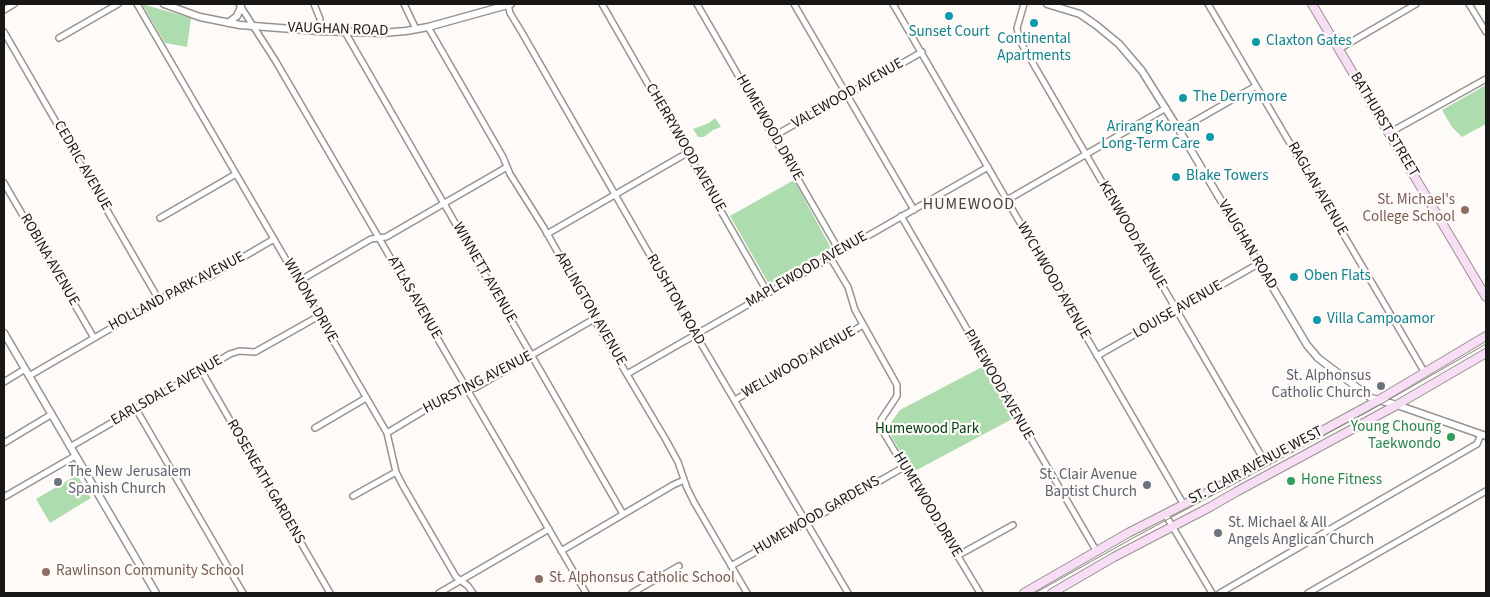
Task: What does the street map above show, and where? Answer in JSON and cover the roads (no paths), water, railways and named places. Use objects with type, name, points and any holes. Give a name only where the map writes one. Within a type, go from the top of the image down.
[{"type":"main road","name":"BATHURST STREET","points":[[1312,4],[1486,297]]},
{"type":"main road","name":"ST. CLAIR AVENUE WEST","points":[[1024,593],[1165,514],[1377,400],[1486,336]]},
{"type":"main road","name":"ST. CLAIR AVENUE WEST","points":[[1052,593],[1397,405],[1486,353]]},
{"type":"street","points":[[4,10],[14,4]]},
{"type":"street","points":[[59,38],[118,4]]},
{"type":"street","name":"WINONA DRIVE","points":[[137,4],[387,433],[396,472],[456,577],[468,586],[473,593]]},
{"type":"street","name":"VAUGHAN ROAD","points":[[164,4],[200,17],[228,23],[319,31],[382,33],[428,27],[509,4]]},
{"type":"street","points":[[314,4],[320,19],[319,31]]},
{"type":"street","points":[[404,4],[416,29]]},
{"type":"street","name":"RUSHTON ROAD","points":[[509,4],[514,19],[614,194],[848,593]]},
{"type":"street","name":"CHERRYWOOD AVENUE","points":[[602,4],[768,293]]},
{"type":"street","name":"HUMEWOOD DRIVE","points":[[697,4],[840,252]]},
{"type":"street","points":[[794,4],[914,210]]},
{"type":"street","name":"WYCHWOOD AVENUE","points":[[894,4],[1184,505]]},
{"type":"street","name":"KENWOOD AVENUE","points":[[1024,4],[1017,28],[1018,37],[1264,462]]},
{"type":"street","name":"VAUGHAN ROAD","points":[[1047,4],[1080,14],[1096,25],[1120,44],[1142,70],[1313,353],[1371,398],[1484,435]]},
{"type":"street","name":"RAGLAN AVENUE","points":[[1208,4],[1425,373]]},
{"type":"street","points":[[1339,49],[1416,4]]},
{"type":"street","points":[[1469,4],[1486,32]]},
{"type":"street","points":[[228,23],[237,16],[240,5]]},
{"type":"street","name":"ATLAS AVENUE","points":[[240,5],[379,238],[586,593]]},
{"type":"street","name":"ARLINGTON AVENUE","points":[[428,27],[594,319],[678,462],[694,502],[747,593]]},
{"type":"street","name":"CEDRIC AVENUE","points":[[4,32],[159,300]]},
{"type":"street","name":"WINNETT AVENUE","points":[[345,32],[623,514]]},
{"type":"street","name":"VALEWOOD AVENUE","points":[[774,136],[922,52]]},
{"type":"street","points":[[1389,133],[1486,79]]},
{"type":"street","points":[[1179,130],[1256,86]]},
{"type":"street","points":[[1007,200],[1166,108]]},
{"type":"street","points":[[547,234],[687,153]]},
{"type":"street","points":[[299,281],[371,239],[386,237],[507,167]]},
{"type":"street","name":"MAPLEWOOD AVENUE","points":[[627,374],[988,167]]},
{"type":"street","points":[[160,218],[236,174]]},
{"type":"street","name":"ROBINA AVENUE","points":[[4,182],[94,338]]},
{"type":"street","name":"PINEWOOD AVENUE","points":[[901,216],[1097,552]]},
{"type":"street","name":"HOLLAND PARK AVENUE","points":[[4,382],[27,373],[94,338],[193,280],[209,277],[274,239]]},
{"type":"street","name":"HUMEWOOD DRIVE","points":[[830,257],[848,287],[854,308],[897,385],[896,396],[881,420],[882,430],[980,593]]},
{"type":"street","name":"LOUISE AVENUE","points":[[1097,356],[1258,264]]},
{"type":"street","name":"EARLSDALE AVENUE","points":[[70,447],[233,353],[255,352],[319,316]]},
{"type":"street","name":"HURSTING AVENUE","points":[[387,433],[458,390],[475,388],[594,319]]},
{"type":"street","name":"WELLWOOD AVENUE","points":[[735,400],[863,325]]},
{"type":"street","points":[[4,332],[156,593]]},
{"type":"street","name":"ROSENEATH GARDENS","points":[[201,370],[330,593]]},
{"type":"street","points":[[315,428],[366,398]]},
{"type":"street","points":[[136,409],[243,593]]},
{"type":"street","points":[[4,443],[52,414]]},
{"type":"street","points":[[1220,593],[1477,444],[1484,435]]},
{"type":"street","points":[[4,498],[75,456]]},
{"type":"street","name":"HUMEWOOD GARDENS","points":[[731,566],[904,467]]},
{"type":"street","points":[[353,496],[396,472]]},
{"type":"street","points":[[561,551],[684,480]]},
{"type":"street","points":[[1308,593],[1486,491]]},
{"type":"street","points":[[1165,514],[1212,593]]},
{"type":"street","points":[[957,556],[1013,525]]},
{"type":"street","points":[[439,593],[549,529]]},
{"type":"street","points":[[632,593],[679,566]]},
{"type":"tram line","points":[[1035,593],[1369,411],[1486,344]]},
{"type":"place","name":"Sunset Court","points":[[949,16]]},
{"type":"place","name":"Continental Apartments","points":[[1034,23]]},
{"type":"place","name":"Claxton Gates","points":[[1256,42]]},
{"type":"place","name":"The Derrymore","points":[[1183,98]]},
{"type":"place","name":"Arirang Korean Long-Term Care","points":[[1210,137]]},
{"type":"place","name":"Blake Towers","points":[[1176,177]]},
{"type":"place","name":"St. Michael's College School","points":[[1465,210]]},
{"type":"place","name":"Oben Flats","points":[[1294,277]]},
{"type":"place","name":"Villa Campoamor","points":[[1317,320]]},
{"type":"place","name":"St. Alphonsus Catholic Church","points":[[1381,386]]},
{"type":"place","name":"Young Choung Taekwondo","points":[[1451,437]]},
{"type":"place","name":"Hone Fitness","points":[[1291,481]]},
{"type":"place","name":"The New Jerusalem Spanish Church","points":[[58,482]]},
{"type":"place","name":"St. Clair Avenue Baptist Church","points":[[1147,485]]},
{"type":"place","name":"St. Michael & All Angels Anglican Church","points":[[1218,533]]},
{"type":"place","name":"Rawlinson Community School","points":[[46,572]]},
{"type":"place","name":"St. Alphonsus Catholic School","points":[[539,579]]},
{"type":"district","name":"HUMEWOOD","points":[[969,205]]},
{"type":"park label","name":"Humewood Park","points":[[927,430]]}]
